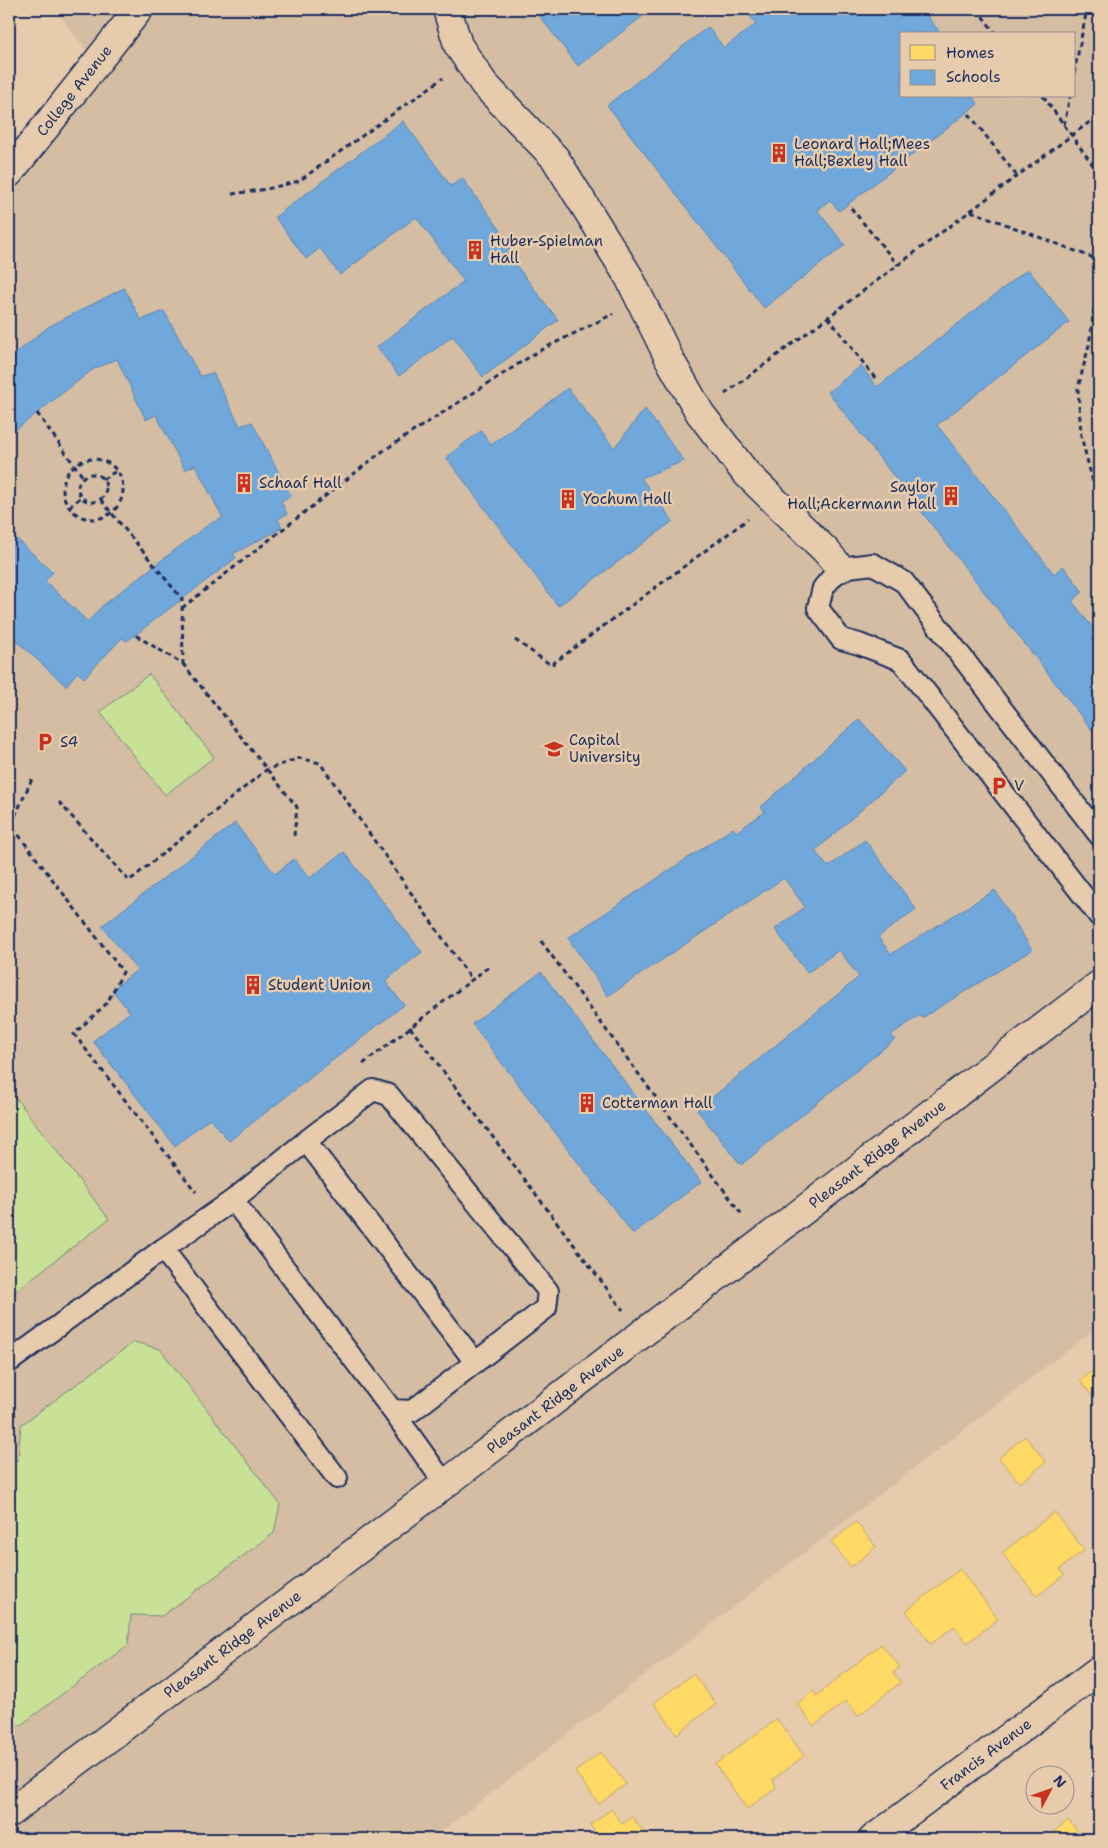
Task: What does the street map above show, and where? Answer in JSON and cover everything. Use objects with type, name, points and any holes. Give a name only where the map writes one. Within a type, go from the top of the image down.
[{"type":"street","name":"College Avenue","points":[[9,173],[139,9]]},
{"type":"street","points":[[447,9],[458,46],[484,84],[555,158],[629,277],[671,362],[700,413],[746,472],[773,501],[826,551],[840,568]]},
{"type":"street","name":"Pleasant Ridge Avenue","points":[[9,1813],[445,1484],[1099,985]]},
{"type":"street","name":"Francis Avenue","points":[[873,1839],[1099,1670]]},
{"type":"lane","points":[[1099,835],[904,582],[874,564],[840,568],[823,588],[818,608],[841,640],[859,644],[901,660],[1099,916]]},
{"type":"lane","points":[[9,1362],[233,1200],[373,1090],[389,1095],[548,1291],[546,1308],[412,1410],[392,1410]]},
{"type":"lane","points":[[306,1141],[475,1362]]},
{"type":"lane","points":[[233,1200],[392,1410],[445,1484]]},
{"type":"lane","points":[[163,1249],[337,1478]]},
{"type":"path","points":[[977,9],[994,32]]},
{"type":"path","points":[[1076,63],[1087,9]]},
{"type":"path","points":[[232,194],[267,189],[299,181],[468,60]]},
{"type":"path","points":[[1044,98],[1093,165],[1099,188]]},
{"type":"path","points":[[1064,124],[1070,98]]},
{"type":"path","points":[[969,114],[1017,176]]},
{"type":"path","points":[[700,413],[1099,115]]},
{"type":"path","points":[[851,208],[898,265]]},
{"type":"path","points":[[971,211],[1099,260]]},
{"type":"path","points":[[1099,273],[1090,345],[1078,388],[1081,436],[1095,490],[1099,496]]},
{"type":"path","points":[[182,608],[383,451],[537,352],[640,300]]},
{"type":"path","points":[[828,317],[875,378]]},
{"type":"path","points":[[37,413],[83,477]]},
{"type":"path","points":[[90,458],[100,459],[110,462],[118,470],[124,488],[123,497],[119,506],[112,513],[104,518],[84,518],[76,514],[69,506],[64,497],[63,487],[65,477],[75,465],[90,458]]},
{"type":"path","points":[[103,479],[118,470]]},
{"type":"path","points":[[90,474],[103,479],[106,488],[101,500],[93,503],[81,497],[78,488],[83,477],[90,474]]},
{"type":"path","points":[[69,506],[81,497]]},
{"type":"path","points":[[101,500],[182,599],[183,664]]},
{"type":"path","points":[[515,640],[551,665],[773,501]]},
{"type":"path","points":[[135,635],[183,664],[297,807],[294,836]]},
{"type":"path","points":[[59,802],[129,881],[266,770],[299,758],[320,763],[472,980]]},
{"type":"path","points":[[32,780],[11,825],[123,972],[107,1003],[74,1034],[196,1192]]},
{"type":"path","points":[[541,941],[762,1242]]},
{"type":"path","points":[[410,1027],[641,1334]]},
{"type":"shaded area","name":"Capital University","points":[[55,9],[1099,9],[1099,1326],[431,1839],[9,1839],[9,173],[96,63]]},
{"type":"green space","points":[[149,674],[214,757],[165,795],[100,712]]},
{"type":"green space","points":[[9,1089],[109,1219],[9,1296]]},
{"type":"green space","points":[[134,1342],[160,1349],[280,1504],[274,1533],[162,1616],[131,1615],[128,1645],[21,1725],[9,1725],[9,1460],[18,1460],[21,1425]]},
{"type":"building: Homes","points":[[1099,1365],[1099,1404],[1080,1381]]},
{"type":"building: Homes","points":[[1025,1436],[1046,1462],[1020,1483],[999,1458]]},
{"type":"building: Homes","points":[[1055,1512],[1084,1550],[1060,1569],[1064,1575],[1037,1596],[1002,1553]]},
{"type":"building: Homes","points":[[856,1522],[876,1547],[851,1567],[831,1542]]},
{"type":"building: Homes","points":[[960,1569],[998,1619],[967,1643],[954,1626],[931,1644],[906,1611]]},
{"type":"building: Homes","points":[[881,1644],[900,1667],[893,1673],[901,1682],[858,1716],[846,1701],[814,1726],[797,1704],[813,1691],[816,1696]]},
{"type":"building: Homes","points":[[693,1674],[716,1704],[677,1734],[654,1703]]},
{"type":"building: Homes","points":[[777,1719],[804,1756],[773,1779],[776,1788],[747,1809],[715,1764]]},
{"type":"building: Homes","points":[[601,1752],[626,1784],[599,1804],[575,1772]]},
{"type":"building: Homes","points":[[611,1809],[622,1824],[632,1817],[649,1839],[601,1839],[590,1825]]},
{"type":"building: Homes","points":[[1068,1820],[1085,1839],[1045,1839]]},
{"type":"building: Schools","points":[[534,9],[652,9],[578,66]]},
{"type":"building: Schools","name":"Leonard Hall;Mees Hall;Bexley Hall","points":[[745,9],[922,9],[939,32],[900,32],[900,98],[974,98],[978,104],[839,211],[830,200],[817,210],[845,245],[764,308],[607,105],[708,27],[724,48],[756,24]]},
{"type":"building: Schools","name":"Huber-Spielman Hall","points":[[403,121],[451,186],[462,178],[513,247],[506,252],[558,320],[483,377],[453,336],[399,376],[377,347],[464,281],[416,217],[340,275],[320,248],[306,259],[275,217]]},
{"type":"building: Schools","name":"Saylor Hall;Ackermann Hall","points":[[1028,269],[1069,322],[937,425],[1054,574],[1063,566],[1083,592],[1072,601],[1099,636],[1099,739],[828,392],[861,366],[877,387]]},
{"type":"building: Schools","name":"Schaaf Hall","points":[[124,288],[141,320],[164,311],[200,376],[213,373],[240,426],[252,422],[291,496],[281,501],[287,514],[278,519],[282,528],[233,554],[236,558],[127,641],[122,638],[84,678],[77,672],[66,686],[9,634],[9,532],[53,572],[45,581],[88,622],[101,607],[154,566],[209,524],[223,518],[195,465],[185,470],[156,415],[146,420],[117,359],[92,370],[9,435],[9,359],[48,327]]},
{"type":"building: Schools","name":"Yochum Hall","points":[[568,388],[614,448],[645,409],[684,461],[641,478],[673,521],[558,606],[446,457],[481,431],[491,445]]},
{"type":"building: Schools","points":[[9,516],[16,523],[9,531]]},
{"type":"building: Schools","points":[[859,719],[905,771],[815,851],[828,867],[865,840],[916,909],[878,937],[891,954],[995,890],[1032,950],[922,1018],[920,1015],[891,1035],[895,1039],[741,1165],[697,1110],[859,977],[839,950],[807,973],[775,929],[805,907],[784,878],[608,996],[568,938],[733,828],[736,832],[765,812],[761,807]]},
{"type":"building: Schools","name":"Student Union","points":[[235,823],[275,874],[294,859],[310,878],[344,852],[422,952],[385,981],[404,1005],[229,1141],[210,1118],[175,1146],[93,1041],[130,1012],[112,990],[137,970],[102,926]]},
{"type":"building: Schools","name":"Cotterman Hall","points":[[541,972],[701,1182],[633,1234],[472,1024]]},
{"type":"place","name":"Leonard Hall;Mees Hall;Bexley Hall","points":[[779,153]]},
{"type":"place","name":"Huber-Spielman Hall","points":[[475,250]]},
{"type":"place","name":"Schaaf Hall","points":[[244,483]]},
{"type":"place","name":"Saylor Hall;Ackermann Hall","points":[[951,496]]},
{"type":"place","name":"Yochum Hall","points":[[568,499]]},
{"type":"place","name":"S4","points":[[45,742]]},
{"type":"place","name":"Capital University","points":[[554,749]]},
{"type":"place","name":"V","points":[[999,786]]},
{"type":"place","name":"Student Union","points":[[253,985]]},
{"type":"place","name":"Cotterman Hall","points":[[587,1103]]}]
